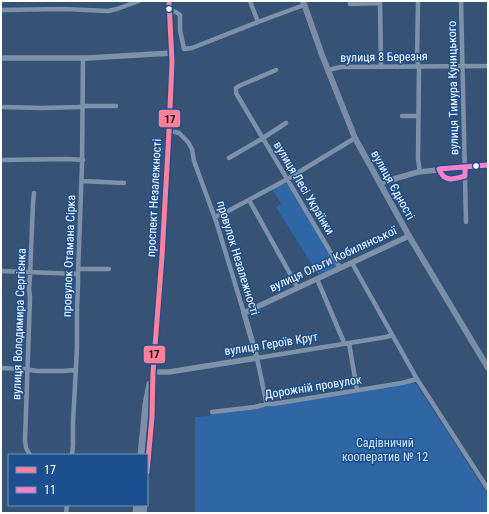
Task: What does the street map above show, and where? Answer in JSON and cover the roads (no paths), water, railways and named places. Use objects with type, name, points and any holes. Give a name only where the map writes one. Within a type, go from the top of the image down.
[{"type":"main road","name":"проспект Незалежності","points":[[147,454],[148,394],[153,372],[162,256],[169,132],[172,53],[170,1]]},
{"type":"main road","name":"вулиця Єдності","points":[[303,3],[355,138],[409,236],[488,368]]},
{"type":"main road","name":"проспект Незалежності","points":[[141,454],[148,414]]},
{"type":"street","points":[[120,1],[122,7]]},
{"type":"street","points":[[1,10],[108,11],[139,1]]},
{"type":"street","points":[[250,1],[258,22]]},
{"type":"street","points":[[350,1],[350,4],[380,2],[381,67]]},
{"type":"street","points":[[418,1],[418,159],[420,172]]},
{"type":"street","name":"вулиця Тимура Куницького","points":[[461,1],[466,222]]},
{"type":"street","points":[[170,11],[176,12],[180,15],[180,30],[184,49],[192,48],[303,3]]},
{"type":"street","points":[[1,58],[83,58],[172,53]]},
{"type":"street","name":"провулок Отамана Сірка","points":[[72,454],[82,182],[83,58]]},
{"type":"street","name":"вулиця 8 Березня","points":[[328,70],[341,67],[488,66]]},
{"type":"street","name":"вулиця Лесі Українки","points":[[276,70],[239,86],[236,88],[236,93],[340,268]]},
{"type":"street","points":[[1,107],[42,108],[116,106]]},
{"type":"street","points":[[402,116],[418,116]]},
{"type":"street","name":"вулиця Лесі Українки","points":[[230,158],[286,123]]},
{"type":"street","name":"провулок Незалежності","points":[[169,132],[179,134],[190,146],[194,161],[215,216],[257,358],[266,404]]},
{"type":"street","points":[[215,216],[228,211],[288,179],[355,138]]},
{"type":"street","points":[[1,160],[82,160]]},
{"type":"street","points":[[380,183],[420,172],[465,166],[488,165]]},
{"type":"street","points":[[82,182],[124,183]]},
{"type":"street","name":"вулиця Володимира Сергієнка","points":[[29,454],[26,448],[25,440],[32,204],[34,193]]},
{"type":"street","points":[[249,200],[298,288]]},
{"type":"street","name":"вулиця Ольги Кобилянської","points":[[244,313],[409,236]]},
{"type":"street","points":[[352,263],[417,379],[488,489]]},
{"type":"street","points":[[1,271],[78,272],[109,269]]},
{"type":"street","points":[[317,279],[343,340],[346,343],[357,390]]},
{"type":"street","name":"вулиця Героїв Крут","points":[[153,372],[169,372],[392,335]]},
{"type":"street","points":[[1,368],[46,371],[75,370]]},
{"type":"street","name":"Дорожній провулок","points":[[212,412],[255,407],[402,383],[417,379]]},
{"type":"park label","name":"Садівничий кооператив № 12","points":[[385,450]]}]
